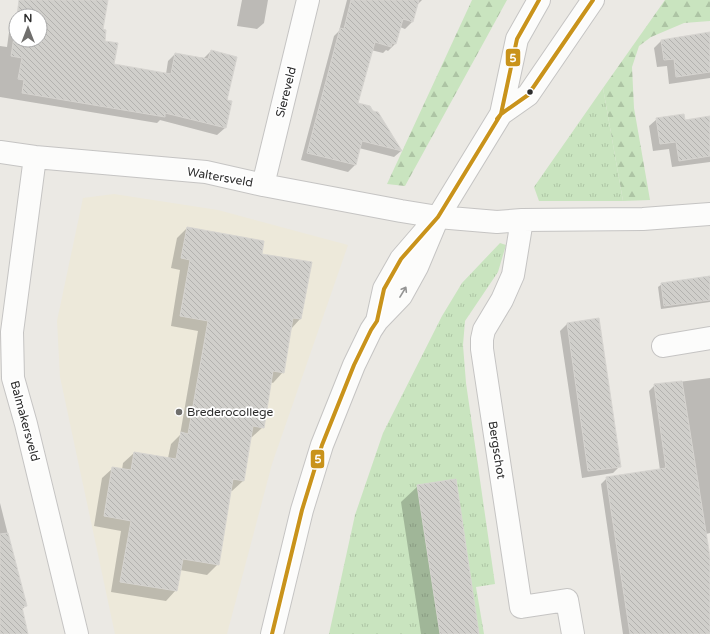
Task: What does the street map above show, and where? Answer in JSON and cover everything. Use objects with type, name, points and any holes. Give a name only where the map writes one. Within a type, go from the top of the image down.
[{"type":"street","name":"Siereveld","points":[[263,185],[308,0]]},
{"type":"street","points":[[272,634],[302,510],[322,445],[354,365],[377,321],[401,296],[417,267],[438,217],[501,114],[517,39],[539,0]]},
{"type":"street","points":[[501,114],[528,95],[593,0]]},
{"type":"street","name":"Waltersveld","points":[[0,152],[35,157],[206,172],[263,185],[438,217]]},
{"type":"street","name":"Balmakersveld","points":[[35,157],[12,332],[13,378],[26,424],[77,634]]},
{"type":"street","points":[[438,217],[497,222],[522,220],[644,219],[710,214]]},
{"type":"street","name":"Bergschot","points":[[522,220],[513,275],[502,300],[484,330],[482,349],[520,607],[567,600],[573,634]]},
{"type":"street","points":[[663,346],[710,338]]},
{"type":"shaded area","name":"Brederocollege","points":[[114,194],[218,210],[348,245],[272,464],[227,634],[115,634],[60,377],[57,321],[83,198]]},
{"type":"green space","points":[[472,0],[507,0],[405,186],[387,184]]},
{"type":"green space","points":[[665,0],[710,0],[710,21],[684,23],[651,37],[639,46],[632,67],[634,108],[650,200],[623,201],[603,88]]},
{"type":"green space","points":[[603,88],[623,201],[539,201],[534,187]]},
{"type":"green space","points":[[500,243],[506,245],[498,272],[465,321],[463,345],[466,383],[495,584],[476,587],[484,634],[329,634],[355,515],[383,433],[442,316],[462,283]]},
{"type":"building","points":[[19,0],[108,0],[103,29],[106,30],[105,41],[118,43],[114,64],[171,74],[175,53],[208,59],[211,50],[237,57],[227,100],[232,101],[226,128],[165,113],[165,117],[22,93],[24,80],[18,79],[22,58],[11,56],[12,48],[48,48],[48,8],[18,8]]},
{"type":"building","points":[[351,0],[419,0],[413,22],[403,19],[396,44],[392,43],[391,47],[375,42],[358,103],[370,106],[373,111],[378,112],[402,151],[362,141],[356,165],[307,153],[340,28],[344,29]]},
{"type":"building","points":[[710,32],[710,72],[676,77],[674,59],[664,60],[661,40]]},
{"type":"building","points":[[684,114],[685,120],[710,116],[710,156],[679,161],[676,142],[660,144],[656,118]]},
{"type":"building","points":[[187,227],[264,241],[262,254],[312,262],[301,319],[293,318],[284,373],[273,371],[264,428],[253,426],[244,481],[233,479],[219,565],[183,559],[177,591],[120,582],[131,521],[104,516],[112,467],[131,470],[134,452],[176,459],[181,432],[188,434],[208,321],[180,316],[190,260],[181,258]]},
{"type":"building","points":[[710,276],[710,300],[664,306],[661,283]]},
{"type":"building","points":[[599,318],[621,467],[588,471],[567,323]]},
{"type":"building","points":[[682,381],[710,557],[710,634],[630,634],[606,477],[666,468],[654,384]]},
{"type":"building","points":[[456,479],[479,634],[440,634],[417,485]]},
{"type":"building","points":[[8,533],[27,606],[22,607],[28,634],[0,634],[0,534]]},
{"type":"transit line","name":"5","points":[[497,119],[501,114],[517,39],[539,0]]},
{"type":"transit line","name":"5","points":[[272,634],[302,510],[322,445],[354,365],[377,321],[384,289],[401,259],[438,217],[501,114],[528,95],[593,0]]},
{"type":"place","name":"Brederocollege","points":[[179,412]]}]
